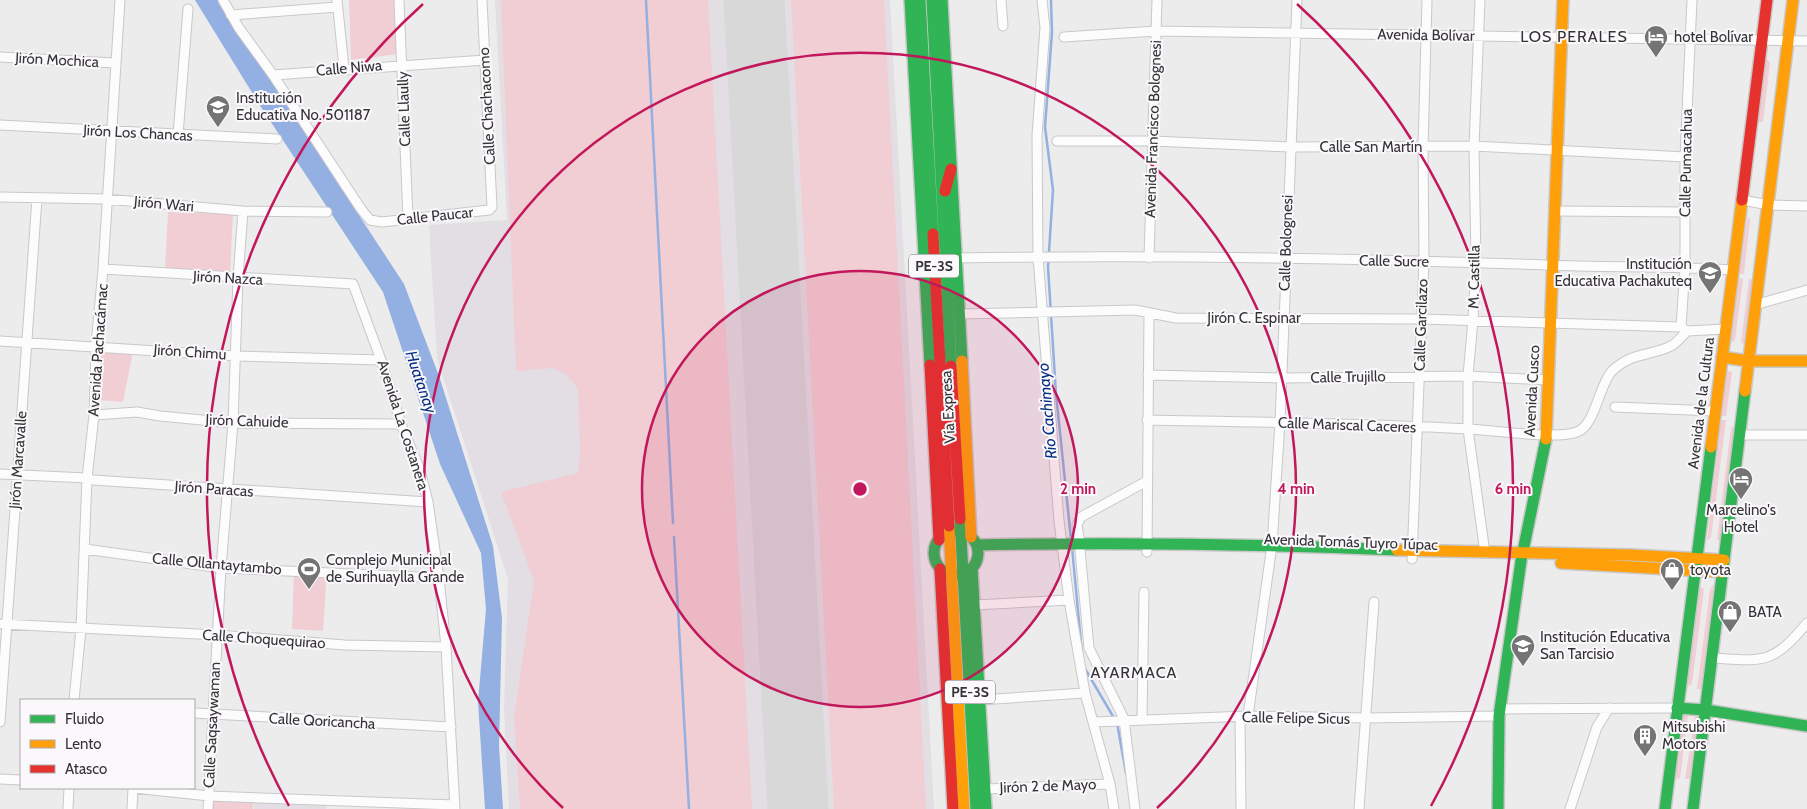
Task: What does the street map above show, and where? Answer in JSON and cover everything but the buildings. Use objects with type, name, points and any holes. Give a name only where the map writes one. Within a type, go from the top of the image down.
[{"type":"main road","name":"Vía Expresa","points":[[910,0],[938,540],[934,554],[940,569],[961,808]]},
{"type":"main road","name":"Vía Expresa","points":[[920,0],[928,46],[936,207],[967,540],[968,572],[974,605],[985,789],[979,808]]},
{"type":"main road","name":"Vía Expresa","points":[[928,46],[932,0]]},
{"type":"main road","name":"Vía Expresa","points":[[942,0],[958,314],[979,808]]},
{"type":"main road","name":"Avenida Cusco","points":[[1498,809],[1500,712],[1522,557],[1547,434],[1563,0]]},
{"type":"main road","name":"Avenida de la Cultura","points":[[1665,809],[1767,0]]},
{"type":"main road","points":[[1693,809],[1793,0]]},
{"type":"main road","points":[[914,80],[928,46]]},
{"type":"main road","points":[[928,46],[946,81]]},
{"type":"main road","points":[[1750,133],[1777,135]]},
{"type":"main road","points":[[936,207],[950,169]]},
{"type":"main road","points":[[919,170],[936,207]]},
{"type":"main road","points":[[1722,357],[1748,360],[1807,360]]},
{"type":"main road","points":[[938,540],[967,540]]},
{"type":"main road","name":"Vía Expresa","points":[[961,808],[951,575],[967,540]]},
{"type":"main road","name":"Avenida Tomás Tuyro Túpac","points":[[967,540],[1071,546],[1412,555],[1522,557],[1631,555],[1723,566]]},
{"type":"main road","name":"Avenida Tomás Tuyro Túpac","points":[[1412,555],[1485,553],[1522,557]]},
{"type":"main road","points":[[940,569],[951,575],[968,572]]},
{"type":"main road","points":[[1678,708],[1706,710],[1807,726]]},
{"type":"street","name":"Avenida Pachacámac","points":[[74,699],[82,629],[87,478],[94,415],[96,345],[103,269],[114,63],[120,0]]},
{"type":"street","points":[[223,0],[231,15],[273,75]]},
{"type":"street","name":"Calle Llaully","points":[[399,0],[408,219]]},
{"type":"street","name":"Calle Chachacomo","points":[[482,0],[492,207],[489,210]]},
{"type":"street","points":[[1001,0],[1002,26]]},
{"type":"street","points":[[1042,0],[1044,28],[1037,135],[1042,257],[1071,546],[1089,648],[1124,719],[1135,809]]},
{"type":"street","name":"Avenida Francisco Bolognesi","points":[[1150,258],[1157,0]]},
{"type":"street","name":"Calle Bolognesi","points":[[1241,809],[1244,716],[1272,550],[1280,422],[1280,378],[1297,0]]},
{"type":"street","name":"Calle Garcilazo","points":[[1412,555],[1424,260],[1423,147],[1426,0]]},
{"type":"street","name":"M. Castilla","points":[[1480,0],[1474,146],[1476,263],[1468,376],[1468,429],[1485,553]]},
{"type":"street","name":"Calle Pumacahua","points":[[1684,329],[1685,157],[1692,0]]},
{"type":"street","points":[[231,15],[337,3],[344,68]]},
{"type":"street","points":[[178,135],[188,9]]},
{"type":"street","name":"Avenida Bolívar","points":[[1064,37],[1156,31],[1807,41]]},
{"type":"street","name":"Jirón Mochica","points":[[0,57],[114,63]]},
{"type":"street","name":"Calle Niwa","points":[[273,75],[344,68],[485,60]]},
{"type":"street","name":"Calle Paucar","points":[[273,75],[370,220],[382,222],[489,210]]},
{"type":"street","name":"Jirón Los Chancas","points":[[0,125],[276,139]]},
{"type":"street","name":"Calle San Martín","points":[[1057,141],[1153,141],[1290,147],[1474,146],[1685,157]]},
{"type":"street","name":"Jirón Wari","points":[[0,197],[106,199],[244,211],[327,212]]},
{"type":"street","name":"Jirón Marcavalle","points":[[0,722],[3,624],[17,475],[37,198]]},
{"type":"street","points":[[1742,200],[1769,205],[1807,206]]},
{"type":"street","name":"Calle Saqsaywaman","points":[[208,809],[221,568],[233,423],[238,278],[244,211]]},
{"type":"street","points":[[1554,211],[1685,212]]},
{"type":"street","name":"Calle Sucre","points":[[955,258],[1424,260],[1553,266],[1685,266],[1733,270]]},
{"type":"street","name":"Jirón Nazca","points":[[103,269],[353,284]]},
{"type":"street","name":"Avenida La Costanera","points":[[353,284],[381,360],[401,424],[420,470],[428,502],[439,578],[446,648],[455,807]]},
{"type":"street","points":[[1755,305],[1807,290]]},
{"type":"street","name":"Jirón C. Espinar","points":[[958,314],[1048,313],[1092,309],[1135,310],[1176,318],[1473,320],[1725,329]]},
{"type":"street","points":[[1147,548],[1149,313]]},
{"type":"street","name":"Calle Mariscal Caceres","points":[[1147,420],[1280,422],[1547,434],[1577,432],[1584,429],[1612,371],[1642,353],[1672,346],[1684,329]]},
{"type":"street","name":"Jirón Chimu","points":[[0,341],[96,345],[235,356],[381,360]]},
{"type":"street","name":"Calle Trujillo","points":[[1148,375],[1280,378],[1468,376],[1548,380]]},
{"type":"street","points":[[1615,407],[1714,411]]},
{"type":"street","name":"Jirón Cahuide","points":[[94,415],[137,412],[233,423],[401,424]]},
{"type":"street","points":[[1739,435],[1807,435]]},
{"type":"street","name":"Jirón Paracas","points":[[0,474],[87,478],[228,490],[428,502]]},
{"type":"street","points":[[1114,809],[1110,784],[1085,693],[1069,600],[1071,546],[1080,517],[1147,482]]},
{"type":"street","name":"Calle Ollantaytambo","points":[[85,549],[221,568],[439,578]]},
{"type":"street","points":[[1142,719],[1144,592]]},
{"type":"street","points":[[974,605],[1069,600]]},
{"type":"street","points":[[1359,809],[1374,602]]},
{"type":"street","points":[[1713,658],[1757,661],[1778,654],[1807,623]]},
{"type":"street","name":"Calle Choquequirao","points":[[3,624],[218,634],[345,645],[446,648]]},
{"type":"street","points":[[980,700],[1085,693]]},
{"type":"street","points":[[1570,809],[1597,727],[1609,708]]},
{"type":"street","name":"Calle Felipe Sicus","points":[[1094,722],[1124,719],[1244,716],[1366,718],[1609,708],[1678,708]]},
{"type":"street","name":"Calle Qoricancha","points":[[195,713],[451,727]]},
{"type":"street","points":[[0,779],[20,780]]},
{"type":"street","name":"Jirón 2 de Mayo","points":[[985,789],[1110,784]]},
{"type":"street","points":[[68,809],[69,789]]},
{"type":"street","points":[[132,809],[133,789]]},
{"type":"street","points":[[142,789],[208,796],[455,807]]},
{"type":"shaded area","points":[[349,0],[396,0],[398,54],[351,60]]},
{"type":"shaded area","points":[[495,0],[890,0],[934,809],[509,809],[504,709],[508,579],[437,358],[429,225],[507,220]]},
{"type":"shaded area","points":[[501,0],[708,0],[752,809],[520,809],[514,717],[534,581],[501,492],[578,473],[580,453],[578,389],[567,375],[553,368],[516,371]]},
{"type":"shaded area","points":[[791,0],[884,0],[926,809],[834,809]]},
{"type":"shaded area","points":[[1766,58],[1770,63],[1763,122],[1758,122]]},
{"type":"shaded area","points":[[168,212],[233,214],[230,272],[165,268]]},
{"type":"shaded area","points":[[1748,216],[1750,220],[1744,274],[1739,274]]},
{"type":"shaded area","points":[[1739,278],[1743,279],[1735,340],[1731,343]]},
{"type":"shaded area","points":[[1749,279],[1753,280],[1745,344],[1741,343]]},
{"type":"shaded area","points":[[102,344],[127,345],[132,356],[123,402],[99,400]]},
{"type":"shaded area","points":[[1727,371],[1732,372],[1726,416],[1721,416]]},
{"type":"shaded area","points":[[1721,420],[1726,420],[1711,537],[1707,541]]},
{"type":"shaded area","points":[[1731,427],[1735,428],[1721,540],[1717,540]]},
{"type":"shaded area","name":"Complejo Municipal de Surihuaylla Grande","points":[[294,567],[327,569],[323,631],[292,629]]},
{"type":"shaded area","points":[[1714,584],[1702,689],[1697,689],[1710,589]]},
{"type":"shaded area","points":[[1700,586],[1704,589],[1692,684],[1687,687]]},
{"type":"shaded area","points":[[1684,714],[1688,715],[1680,779],[1675,778]]},
{"type":"shaded area","points":[[1695,715],[1699,716],[1690,779],[1685,779]]},
{"type":"shaded area","points":[[209,794],[254,796],[253,809],[208,809]]},
{"type":"shaded area","points":[[327,801],[326,809],[254,809],[254,802]]},
{"type":"water","name":"Huatanay","points":[[195,0],[218,0],[404,284],[439,376],[493,546],[502,618],[499,746],[503,809],[485,809],[478,702],[486,609],[481,553],[440,464],[383,292],[261,107]]},
{"type":"waterway","points":[[646,0],[673,523]]},
{"type":"waterway","name":"Río Cachimayo","points":[[1051,0],[1052,32],[1045,127],[1053,190],[1048,267],[1056,394],[1071,539]]},
{"type":"waterway","points":[[674,537],[689,809]]},
{"type":"waterway","name":"Río Cachimayo","points":[[1072,547],[1082,654]]},
{"type":"waterway","name":"Río Cachimayo","points":[[1084,667],[1114,718]]},
{"type":"waterway","name":"Río Cachimayo","points":[[1117,723],[1126,773]]},
{"type":"runway","points":[[754,0],[798,809]]},
{"type":"traffic: fast","points":[[910,0],[930,365]]},
{"type":"traffic: fast","points":[[920,0],[933,234]]},
{"type":"traffic: fast","points":[[932,0],[951,366]]},
{"type":"traffic: fast","points":[[942,0],[962,361]]},
{"type":"traffic: fast","points":[[1693,809],[1745,391]]},
{"type":"traffic: fast","points":[[1498,809],[1499,716],[1521,561],[1546,439]]},
{"type":"traffic: fast","points":[[1665,809],[1711,447]]},
{"type":"traffic: fast","points":[[960,519],[976,809]]},
{"type":"traffic: fast","points":[[960,531],[972,537],[977,544],[978,553],[977,562],[972,569],[965,574],[952,575],[940,569],[935,562],[934,549],[940,537],[947,532],[960,531]]},
{"type":"traffic: fast","points":[[977,545],[1187,544],[1397,550]]},
{"type":"traffic: fast","points":[[972,568],[986,809]]},
{"type":"traffic: fast","points":[[1677,708],[1706,710],[1807,726]]},
{"type":"traffic: slow","points":[[1546,439],[1563,0]]},
{"type":"traffic: slow","points":[[1745,391],[1793,0]]},
{"type":"traffic: slow","points":[[1711,447],[1742,200]]},
{"type":"traffic: slow","points":[[1722,357],[1748,361],[1807,361]]},
{"type":"traffic: slow","points":[[962,361],[971,537]]},
{"type":"traffic: slow","points":[[949,526],[964,809]]},
{"type":"traffic: slow","points":[[1397,550],[1631,555],[1724,560]]},
{"type":"traffic: slow","points":[[1561,563],[1723,572]]},
{"type":"traffic: jam","points":[[1742,200],[1767,0]]},
{"type":"traffic: jam","points":[[945,191],[951,169]]},
{"type":"traffic: jam","points":[[933,234],[949,526]]},
{"type":"traffic: jam","points":[[930,365],[939,540]]},
{"type":"traffic: jam","points":[[951,366],[960,519]]},
{"type":"traffic: jam","points":[[940,569],[953,809]]},
{"type":"place","name":"hotel Bolívar","points":[[1656,58]]},
{"type":"place","name":"Institución Educativa No. 501187","points":[[218,128]]},
{"type":"place","name":"Institución Educativa Pachakuteq","points":[[1710,294]]},
{"type":"place","name":"Marcelino's Hotel","points":[[1741,500]]},
{"type":"place","name":"Complejo Municipal de Surihuaylla Grande","points":[[309,590]]},
{"type":"place","name":"toyota","points":[[1672,591]]},
{"type":"place","name":"BATA","points":[[1730,633]]},
{"type":"place","name":"Institución Educativa San Tarcisio","points":[[1523,667]]},
{"type":"place","name":"Mitsubishi Motors","points":[[1645,757]]},
{"type":"district","name":"LOS PERALES","points":[[1574,36]]},
{"type":"district","name":"AYARMACA","points":[[1134,672]]}]
